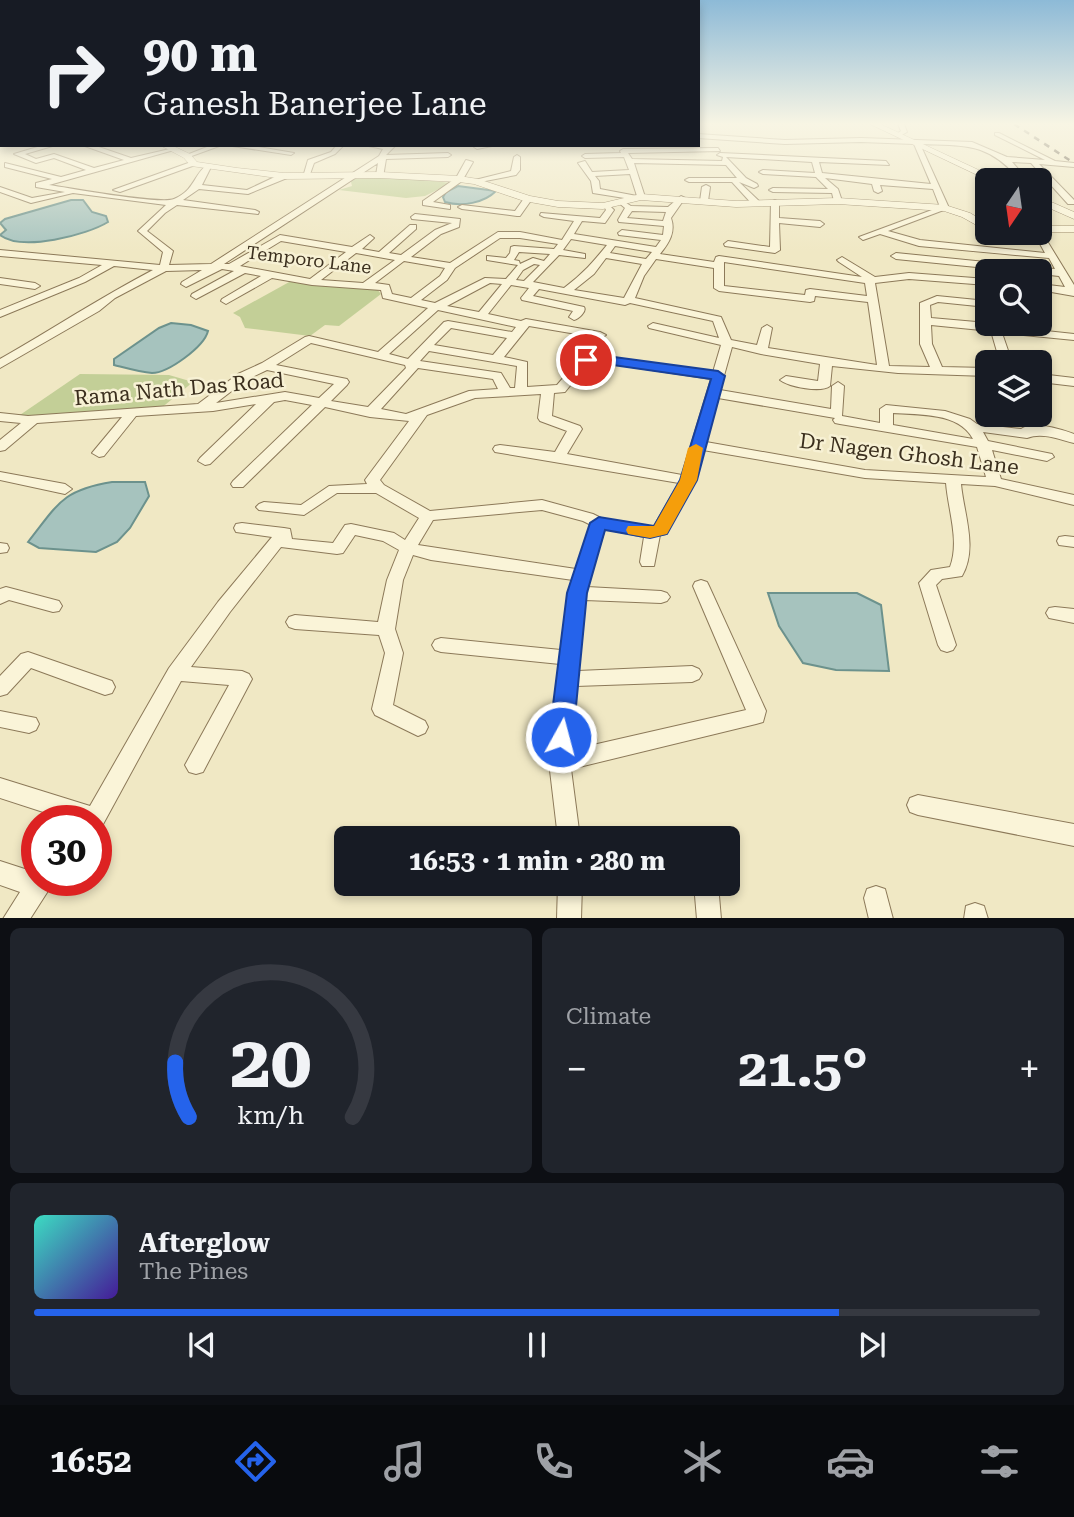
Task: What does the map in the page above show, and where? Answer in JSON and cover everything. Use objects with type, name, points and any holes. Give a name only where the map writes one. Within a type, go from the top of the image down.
[{"type":"street","points":[[19,167],[61,179]]},
{"type":"street","points":[[86,167],[95,170]]},
{"type":"street","points":[[107,167],[40,185],[73,192],[255,212]]},
{"type":"street","points":[[117,190],[186,167]]},
{"type":"street","points":[[0,364],[95,309],[111,296],[164,268],[168,251],[142,231],[153,218],[198,187],[206,167],[284,176],[380,175],[459,179],[475,181],[528,199],[558,204],[626,205],[671,210]]},
{"type":"street","points":[[306,174],[309,167]]},
{"type":"street","points":[[362,167],[186,284],[255,253],[280,238],[452,266]]},
{"type":"street","points":[[380,175],[382,167]]},
{"type":"street","points":[[434,219],[447,207],[426,203],[459,179],[466,167]]},
{"type":"street","points":[[475,181],[516,172],[516,167]]},
{"type":"street","points":[[587,167],[595,181],[597,191],[639,197],[756,203],[836,196]]},
{"type":"street","points":[[631,167],[639,197]]},
{"type":"street","points":[[731,167],[756,203]]},
{"type":"street","points":[[817,167],[819,176],[836,196]]},
{"type":"street","points":[[927,167],[945,208]]},
{"type":"street","points":[[1038,167],[1071,202]]},
{"type":"street","points":[[589,174],[633,172]]},
{"type":"street","points":[[763,172],[849,177],[934,187]]},
{"type":"street","points":[[198,187],[248,192],[284,176]]},
{"type":"street","points":[[337,198],[306,195],[340,177]]},
{"type":"street","points":[[689,180],[739,182],[754,186]]},
{"type":"street","points":[[875,182],[878,191]]},
{"type":"street","points":[[704,201],[706,187]]},
{"type":"street","points":[[790,201],[771,188],[945,208],[975,221]]},
{"type":"street","points":[[0,189],[32,201],[73,192]]},
{"type":"street","points":[[639,197],[626,205],[622,220],[669,224]]},
{"type":"street","points":[[629,300],[666,238],[669,224],[667,218],[681,198]]},
{"type":"street","points":[[462,207],[517,214],[528,199]]},
{"type":"street","points":[[727,244],[775,250],[775,202]]},
{"type":"street","points":[[558,204],[544,215],[601,221],[610,210],[608,206]]},
{"type":"street","points":[[1052,206],[1074,216]]},
{"type":"street","points":[[863,237],[945,208]]},
{"type":"street","points":[[366,285],[438,232],[456,225],[457,221],[434,219],[414,222],[382,254]]},
{"type":"street","points":[[574,317],[580,309],[526,298],[531,285],[576,228],[579,219]]},
{"type":"street","points":[[776,220],[820,224]]},
{"type":"street","points":[[205,264],[216,255],[279,224]]},
{"type":"street","points":[[1052,230],[1074,229]]},
{"type":"street","points":[[737,232],[727,244],[719,262],[718,294],[810,299],[810,292],[874,300]]},
{"type":"street","points":[[882,232],[926,244],[1052,256]]},
{"type":"street","points":[[622,233],[666,238]]},
{"type":"street","points":[[412,302],[444,278],[452,266],[503,234],[613,242],[654,256]]},
{"type":"street","points":[[312,282],[370,238]]},
{"type":"street","points":[[548,303],[591,272],[613,242]]},
{"type":"street","points":[[1046,245],[1073,292]]},
{"type":"street","points":[[507,262],[515,254],[514,249],[582,256]]},
{"type":"street","points":[[0,253],[164,268]]},
{"type":"street","points":[[255,253],[293,261]]},
{"type":"street","points":[[602,254],[719,262],[871,280],[909,276],[975,284]]},
{"type":"street","points":[[896,256],[1062,273]]},
{"type":"street","points":[[490,258],[525,265]]},
{"type":"street","points":[[842,260],[871,280],[884,369]]},
{"type":"street","points":[[482,315],[525,265],[533,261],[547,264]]},
{"type":"street","points":[[0,314],[82,280],[113,262]]},
{"type":"street","name":"Temporo Lane","points":[[164,268],[205,264],[312,282],[385,287],[387,296],[434,308],[482,315],[523,325],[526,322],[600,335]]},
{"type":"street","points":[[196,296],[243,270]]},
{"type":"street","points":[[226,301],[270,275]]},
{"type":"street","points":[[381,355],[434,308],[488,280],[564,290],[625,302],[629,300],[717,319],[727,344],[696,444],[688,480],[660,530],[653,532],[599,523],[588,517],[542,505],[428,516],[379,488],[372,480],[422,413]]},
{"type":"street","points":[[0,281],[35,286]]},
{"type":"street","points":[[1052,289],[1073,292]]},
{"type":"street","points":[[938,372],[926,344],[925,303],[937,299],[975,303]]},
{"type":"street","points":[[924,321],[975,325]]},
{"type":"street","points":[[411,363],[448,324],[515,336]]},
{"type":"street","points":[[496,359],[523,325]]},
{"type":"street","points":[[653,326],[761,351],[826,361],[884,369],[975,372]]},
{"type":"street","points":[[761,351],[766,328]]},
{"type":"street","points":[[1052,334],[1074,337]]},
{"type":"street","points":[[200,408],[242,377],[266,366],[309,339],[411,363],[433,364],[497,376],[505,391]]},
{"type":"street","points":[[426,347],[523,364],[521,391]]},
{"type":"street","points":[[559,457],[575,429],[545,418],[548,390],[561,388],[572,379],[577,366],[586,360],[599,359],[718,376]]},
{"type":"street","points":[[786,380],[824,386],[826,361]]},
{"type":"street","points":[[370,413],[408,375],[412,369],[411,363]]},
{"type":"street","points":[[238,484],[343,382],[266,366]]},
{"type":"street","points":[[1052,379],[1074,382]]},
{"type":"street","points":[[713,393],[837,414],[838,386]]},
{"type":"street","name":"Rama Nath Das Road","points":[[0,417],[33,420],[200,408],[285,396],[407,418],[472,394],[548,390]]},
{"type":"street","points":[[205,461],[271,397]]},
{"type":"street","points":[[887,428],[886,409],[952,416],[971,424],[983,446],[995,482]]},
{"type":"street","points":[[99,453],[132,413]]},
{"type":"street","points":[[0,447],[33,420]]},
{"type":"street","points":[[840,420],[1046,457]]},
{"type":"street","points":[[972,427],[1027,435],[1027,430],[1056,433],[1074,439]]},
{"type":"street","name":"Dr Nagen Ghosh Lane","points":[[696,444],[865,474],[995,482],[1074,500]]},
{"type":"street","points":[[500,449],[688,480]]},
{"type":"street","points":[[0,476],[65,489]]},
{"type":"street","points":[[947,645],[927,583],[936,575],[956,572],[962,564],[962,543],[953,481]]},
{"type":"street","points":[[264,507],[304,510],[334,489],[379,488]]},
{"type":"street","points":[[418,727],[382,709],[394,653],[386,629],[395,580],[408,548],[428,516]]},
{"type":"street","points":[[568,826],[560,762],[570,658],[580,585],[599,523]]},
{"type":"street","points":[[242,528],[284,533]]},
{"type":"street","points":[[284,533],[285,543],[337,549],[351,529],[388,537],[408,548],[431,554],[580,585],[660,597]]},
{"type":"street","points":[[648,562],[653,532]]},
{"type":"street","points":[[102,805],[176,673],[224,607],[284,533]]},
{"type":"street","points":[[560,762],[756,716],[701,586]]},
{"type":"street","points":[[0,598],[6,593],[53,606]]},
{"type":"street","points":[[1055,612],[1074,616]]},
{"type":"street","points":[[295,622],[386,629]]},
{"type":"street","points":[[441,645],[570,658]]},
{"type":"street","points":[[0,688],[28,659],[105,687]]},
{"type":"street","points":[[176,673],[242,678],[196,765]]},
{"type":"street","points":[[568,679],[692,674]]},
{"type":"street","points":[[0,719],[29,724]]},
{"type":"street","points":[[0,788],[50,805]]},
{"type":"street","points":[[918,805],[1074,835]]},
{"type":"street","points":[[0,873],[21,878]]},
{"type":"street","points":[[16,918],[32,896]]},
{"type":"street","points":[[569,918],[570,896]]},
{"type":"street","points":[[707,896],[709,918]]},
{"type":"green space","points":[[350,178],[405,178],[451,183],[425,196],[406,198],[339,190],[352,186]]},
{"type":"green space","points":[[291,281],[377,289],[381,294],[339,326],[325,325],[310,336],[245,328],[240,317],[233,313]]},
{"type":"green space","points":[[80,374],[169,375],[193,382],[160,409],[17,417]]},
{"type":"water","points":[[458,186],[496,191],[472,203],[445,202],[443,197],[446,192]]},
{"type":"water","points":[[71,200],[83,200],[92,212],[106,216],[108,222],[85,232],[38,242],[10,240],[0,235],[6,230],[0,223],[5,219]]},
{"type":"water","points":[[171,323],[191,325],[208,331],[193,351],[176,364],[159,372],[114,365],[114,359],[159,328]]},
{"type":"water","points":[[112,482],[145,482],[149,496],[130,528],[117,542],[96,552],[39,548],[28,542],[55,508],[71,494]]},
{"type":"water","points":[[768,593],[857,593],[881,605],[889,671],[836,670],[803,663],[779,626]]},
{"type":"slow traffic","points":[[635,530],[650,533],[660,530],[688,480],[696,448]]},
{"type":"route","points":[[561,737],[577,593],[599,523],[650,533],[660,530],[688,480],[696,444],[718,376],[599,359],[586,360]]}]
